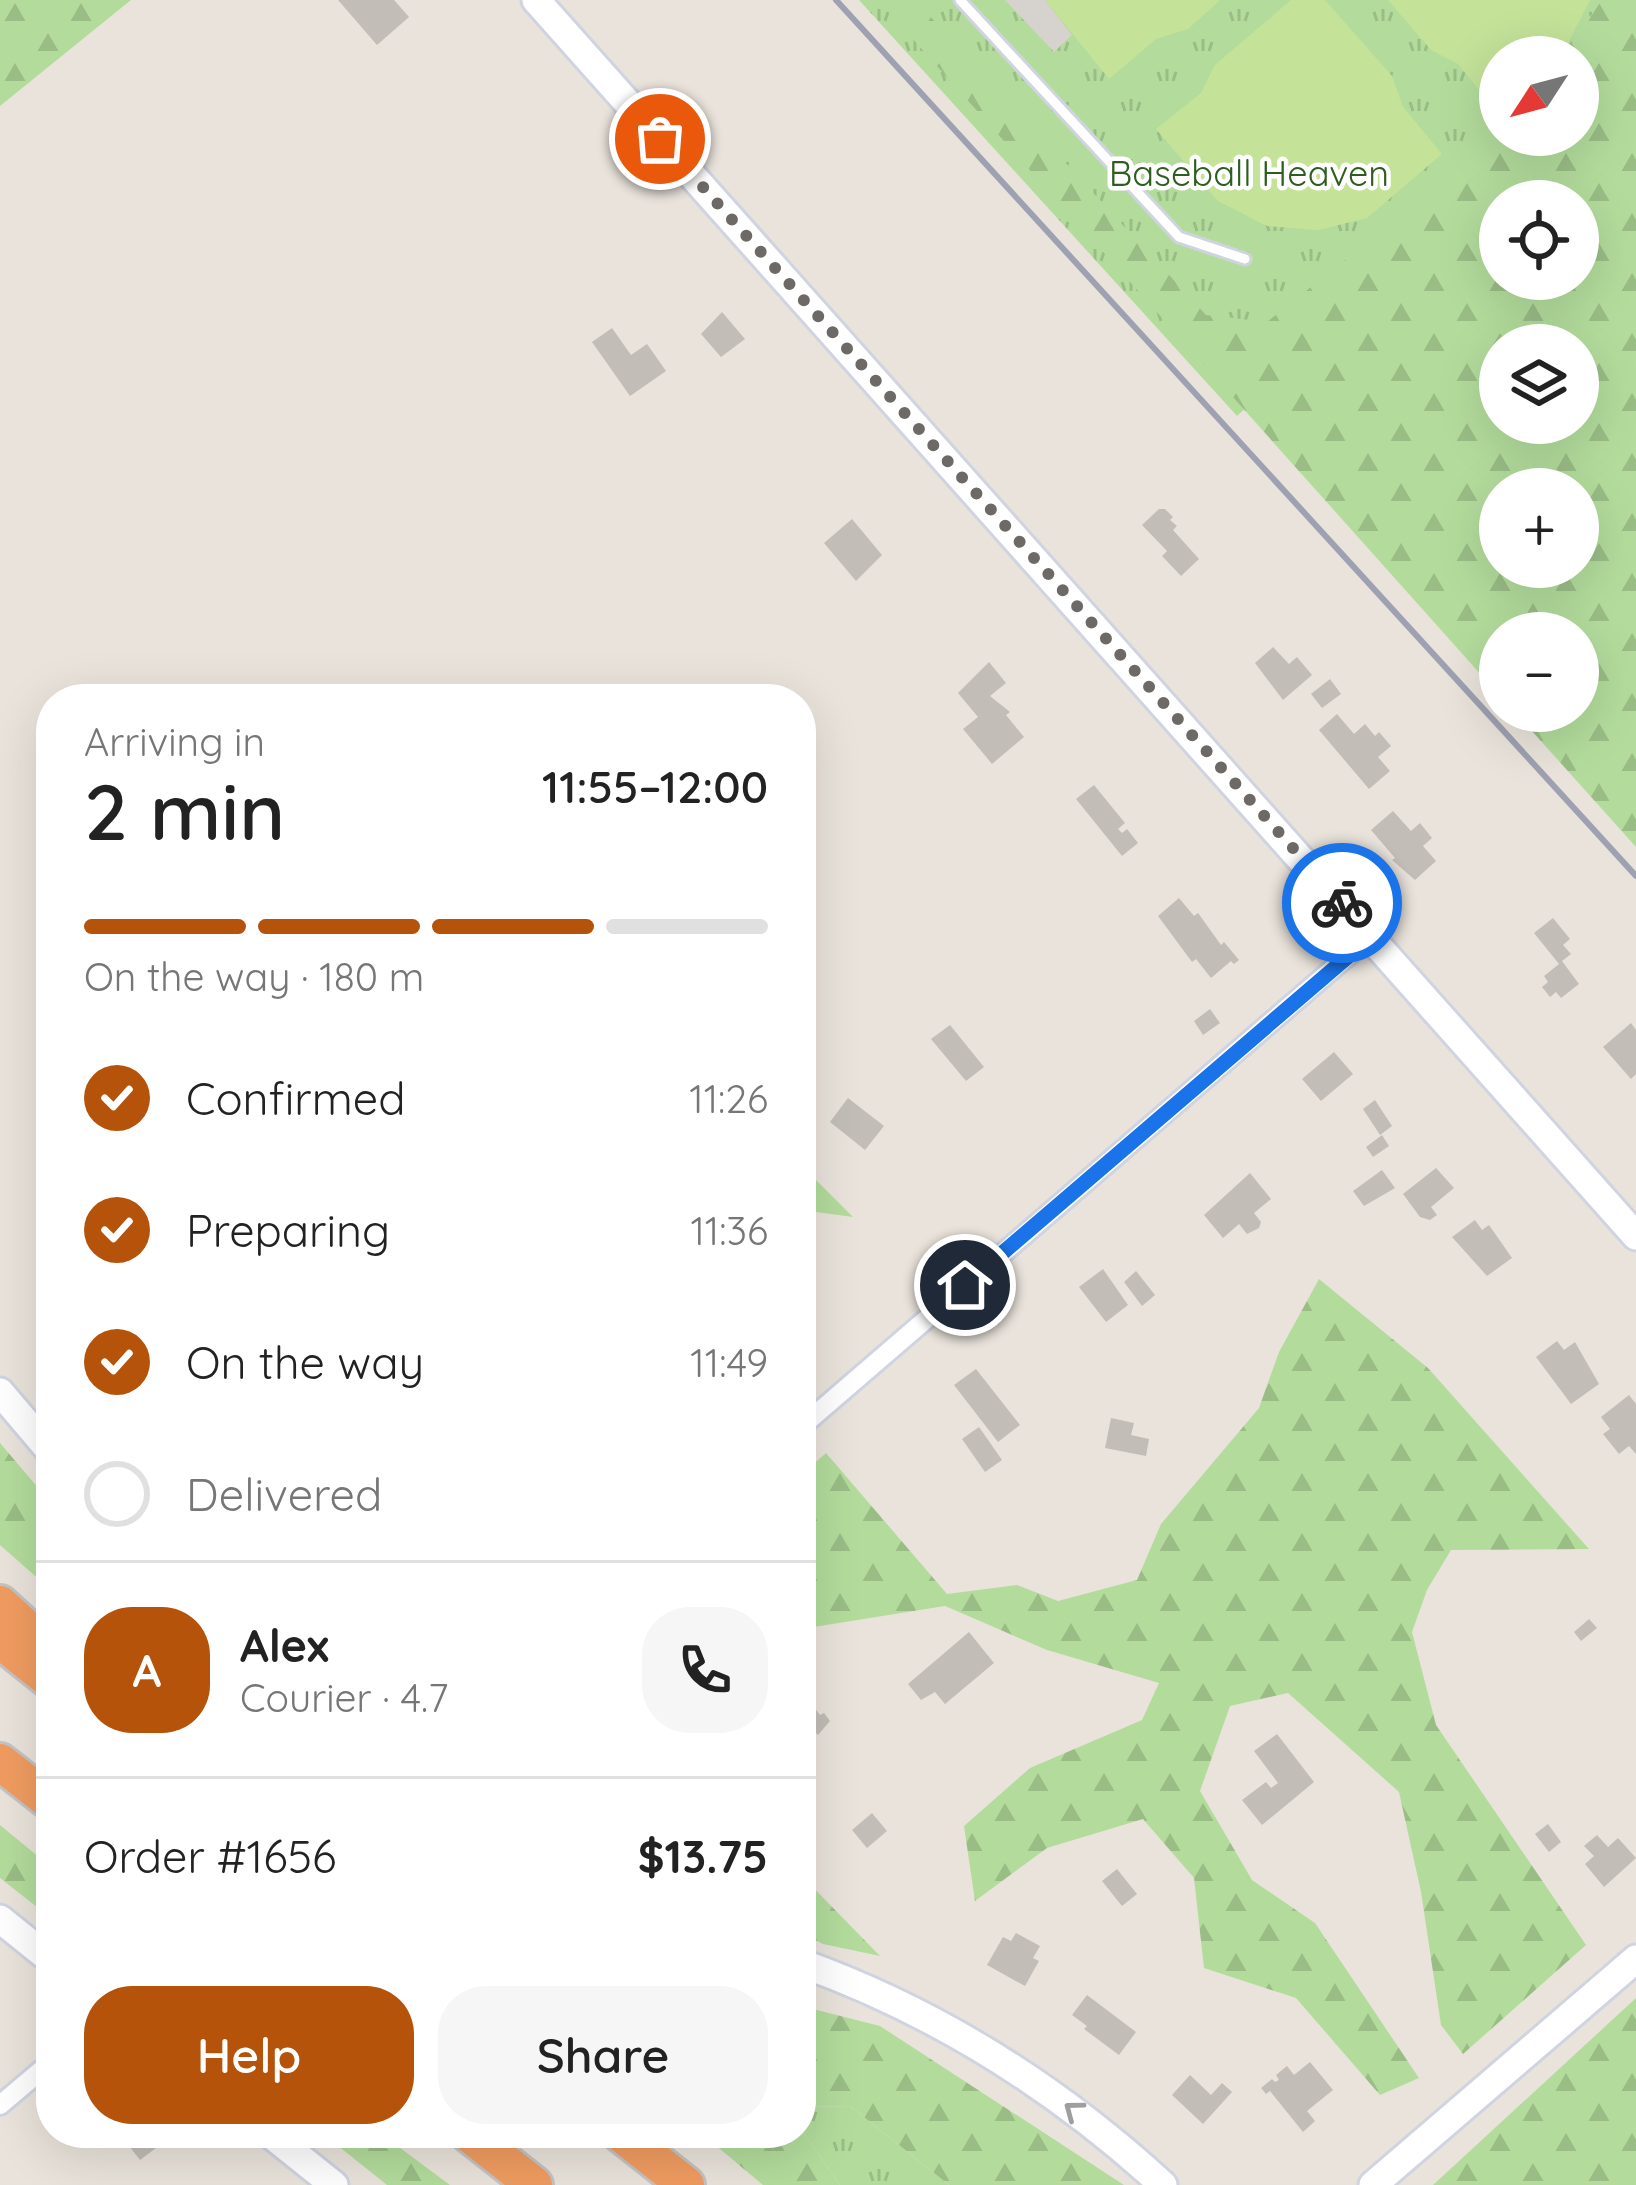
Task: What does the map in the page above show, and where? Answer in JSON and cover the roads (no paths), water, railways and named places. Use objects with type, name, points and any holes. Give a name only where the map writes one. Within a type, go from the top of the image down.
[{"type":"highway","points":[[0,1604],[36,1637]]},
{"type":"highway","points":[[0,1640],[36,1669]]},
{"type":"highway","points":[[0,1762],[36,1790]]},
{"type":"highway","points":[[487,2148],[534,2185]]},
{"type":"highway","points":[[639,2148],[686,2185]]},
{"type":"street","points":[[536,0],[1636,1236]]},
{"type":"street","points":[[816,1414],[1372,936]]},
{"type":"street","points":[[0,1392],[36,1434]]},
{"type":"street","points":[[0,1919],[36,1948]]},
{"type":"street","points":[[1372,2185],[1636,1959]]},
{"type":"street","points":[[816,1969],[907,2007],[993,2054],[1074,2109],[1162,2185]]},
{"type":"street","points":[[0,2105],[36,2075]]},
{"type":"street","points":[[288,2148],[334,2185]]},
{"type":"lane","points":[[960,0],[1179,237],[1245,259]]},
{"type":"railway","points":[[836,0],[1636,876]]},
{"type":"park label","name":"Baseball Heaven","points":[[1249,173]]}]
